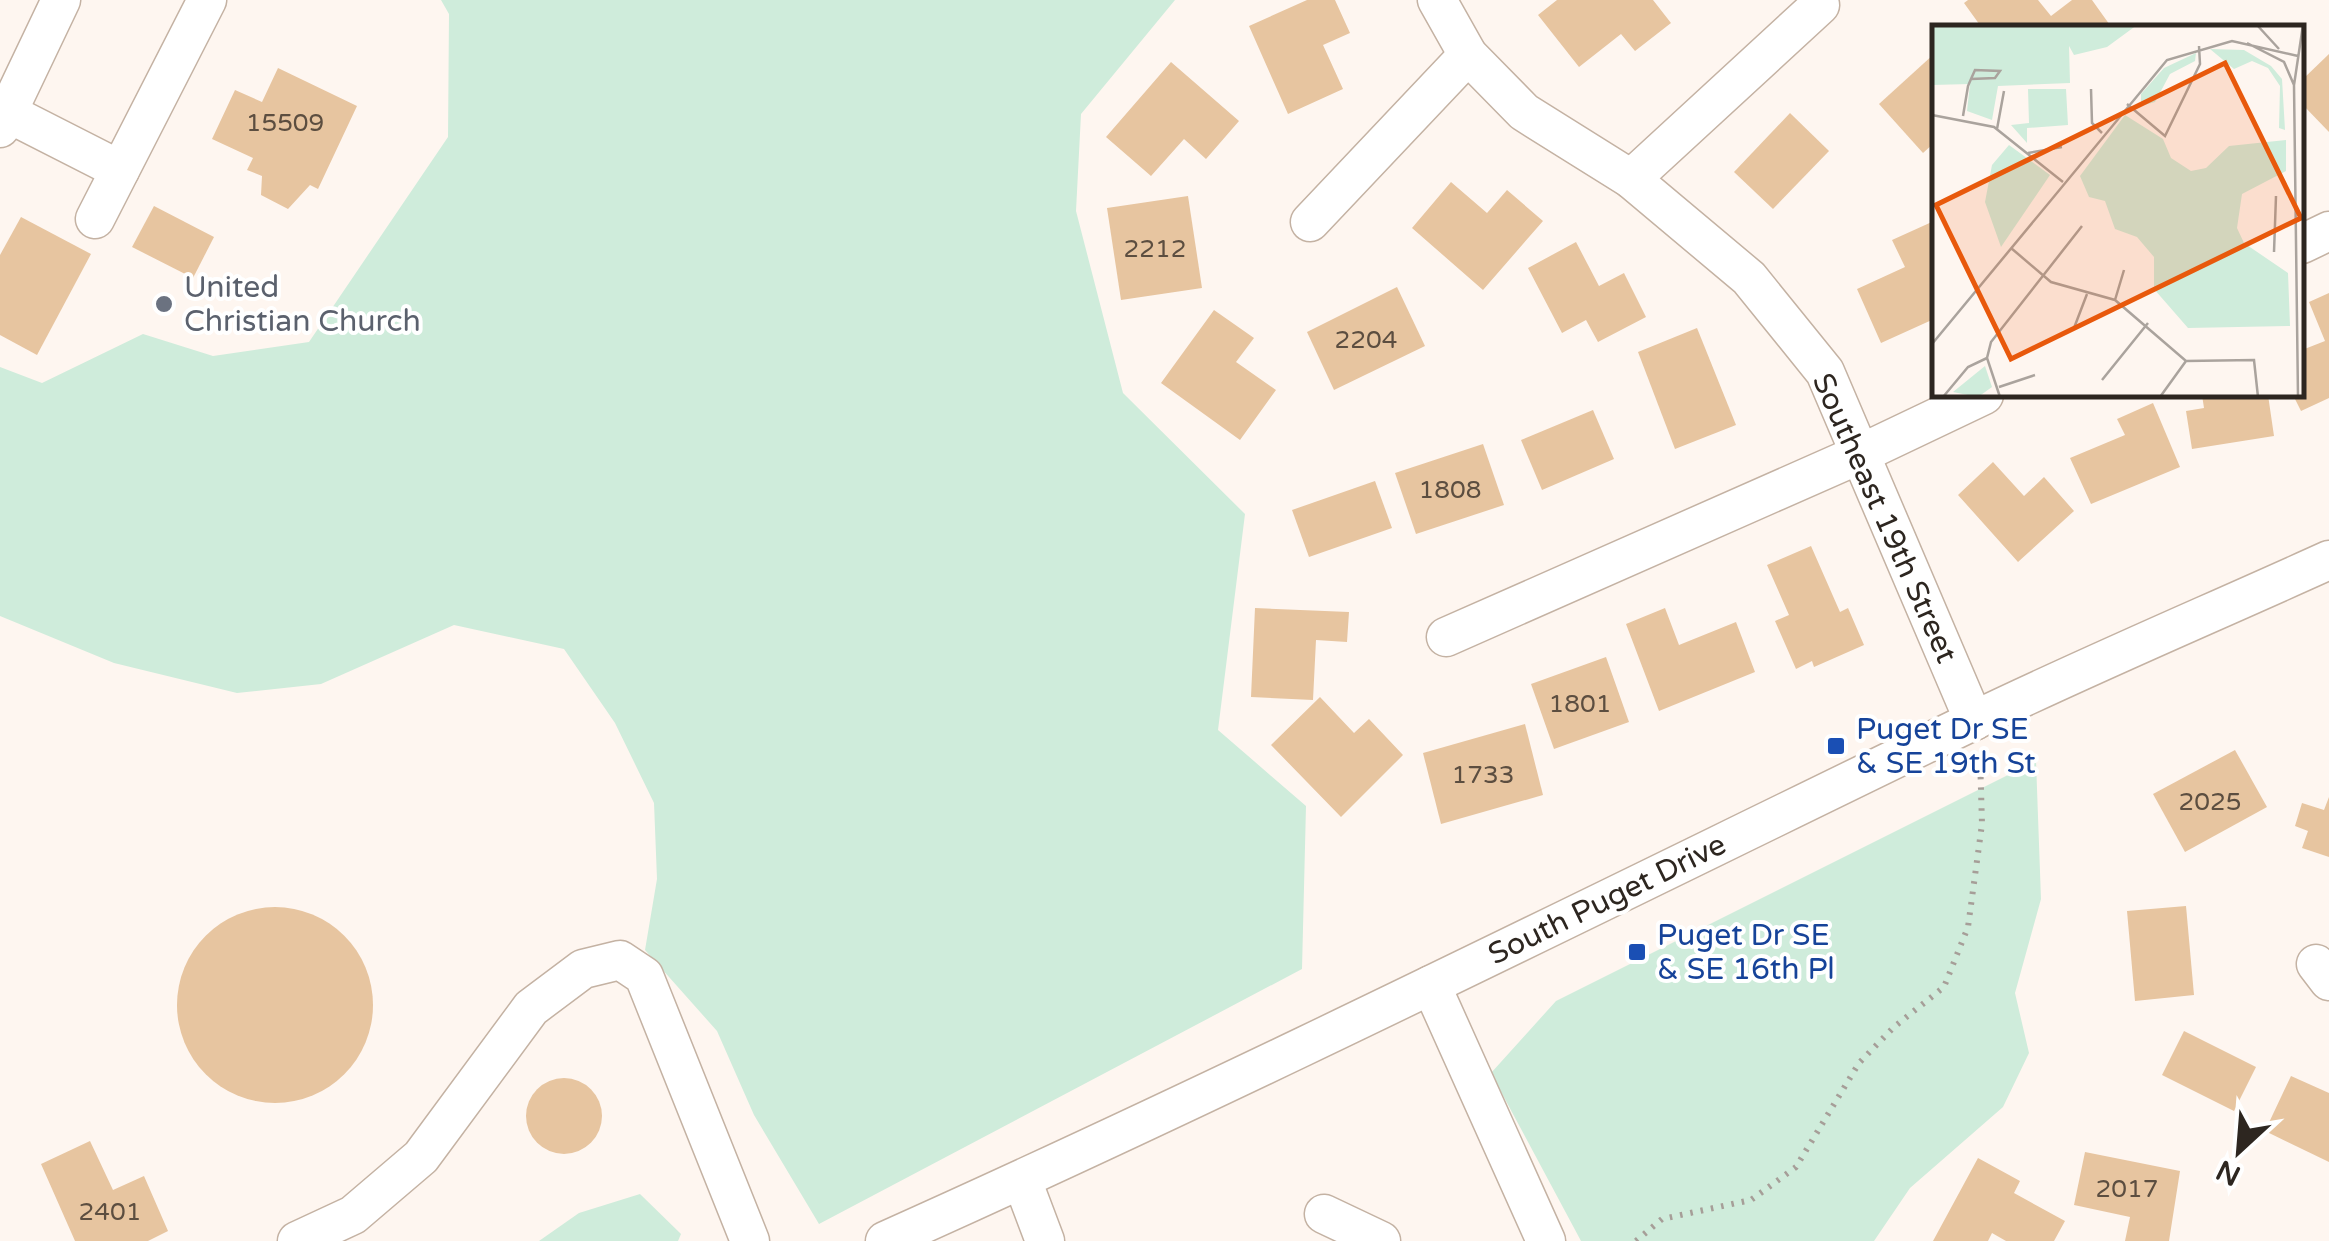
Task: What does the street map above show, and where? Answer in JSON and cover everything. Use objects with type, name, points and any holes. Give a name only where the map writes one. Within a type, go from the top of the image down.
[{"type":"street","points":[[60,0],[4,120],[120,170]]},
{"type":"street","points":[[96,218],[208,0]]},
{"type":"street","name":"Southeast 19th Street","points":[[1438,0],[1468,56],[1524,112],[1631,178],[1749,278],[1825,372],[1974,720]]},
{"type":"street","points":[[1631,178],[1820,5]]},
{"type":"street","points":[[1310,222],[1468,56]]},
{"type":"street","points":[[2304,243],[2329,231]]},
{"type":"street","points":[[1446,636],[1858,455],[1978,398]]},
{"type":"street","name":"South Puget Drive","points":[[886,1241],[1431,985],[1974,720],[2329,560]]},
{"type":"street","points":[[296,1241],[353,1215],[421,1157],[531,1008],[583,969],[620,960],[644,976],[750,1241]]},
{"type":"street","points":[[1431,985],[1546,1241]]},
{"type":"street","points":[[1022,1180],[1045,1241]]},
{"type":"street","points":[[1324,1214],[1381,1241]]},
{"type":"path","points":[[1636,1241],[1662,1218],[1751,1200],[1796,1167],[1859,1062],[1894,1026],[1944,987],[1968,927],[1982,824],[1983,771],[1974,720]]},
{"type":"green space","points":[[441,0],[1175,0],[1081,114],[1076,211],[1123,393],[1245,514],[1218,730],[1306,806],[1302,969],[819,1224],[754,1115],[717,1031],[645,950],[657,879],[654,803],[615,723],[564,649],[454,625],[321,684],[237,693],[114,663],[0,616],[0,367],[42,383],[143,334],[213,356],[309,342],[448,137],[449,14]]},
{"type":"green space","points":[[2036,761],[2041,899],[2015,993],[2029,1053],[2003,1107],[1910,1188],[1874,1241],[1581,1241],[1491,1073],[1556,1001]]},
{"type":"green space","points":[[640,1194],[681,1234],[678,1241],[539,1241],[579,1213]]},
{"type":"building","points":[[1307,0],[1335,0],[1350,33],[1323,45],[1343,89],[1288,114],[1249,26]]},
{"type":"building","points":[[1557,0],[1653,0],[1671,23],[1635,51],[1621,34],[1579,67],[1538,15]]},
{"type":"building","points":[[2038,0],[2051,16],[2072,0],[2092,0],[2110,25],[1980,25],[1964,3]]},
{"type":"building","points":[[2329,54],[2329,132],[2304,106],[2304,78]]},
{"type":"building","points":[[1932,56],[1932,145],[1923,153],[1879,104]]},
{"type":"building","points":[[1171,62],[1239,121],[1206,159],[1184,139],[1151,176],[1106,137]]},
{"type":"building","points":[[278,68],[357,106],[318,189],[310,185],[288,209],[261,195],[262,176],[247,170],[253,158],[212,139],[235,90],[262,102]]},
{"type":"building","points":[[1790,113],[1829,151],[1773,209],[1734,172]]},
{"type":"building","points":[[1451,182],[1487,213],[1507,190],[1543,221],[1483,290],[1412,228]]},
{"type":"building","points":[[1188,196],[1202,288],[1121,300],[1107,208]]},
{"type":"building","points":[[154,206],[214,237],[193,278],[132,247]]},
{"type":"building","points":[[21,217],[91,254],[37,355],[0,335],[0,255]]},
{"type":"building","points":[[1932,222],[1932,320],[1881,343],[1857,289],[1905,267],[1892,240]]},
{"type":"building","points":[[1576,242],[1599,286],[1624,273],[1646,317],[1598,342],[1586,320],[1562,333],[1528,268]]},
{"type":"building","points":[[1397,287],[1425,346],[1334,390],[1307,332]]},
{"type":"building","points":[[2329,293],[2329,398],[2301,411],[2294,398],[2304,398],[2304,349],[2325,341],[2309,302]]},
{"type":"building","points":[[1214,310],[1254,338],[1236,362],[1276,390],[1240,440],[1161,383]]},
{"type":"building","points":[[1697,328],[1736,425],[1675,449],[1638,352]]},
{"type":"building","points":[[2202,398],[2268,398],[2274,436],[2192,449],[2186,411],[2204,408]]},
{"type":"building","points":[[2153,403],[2180,467],[2091,504],[2070,458],[2125,435],[2117,419]]},
{"type":"building","points":[[1593,410],[1614,459],[1542,490],[1521,440]]},
{"type":"building","points":[[1483,444],[1504,505],[1416,534],[1395,473]]},
{"type":"building","points":[[1993,462],[2024,496],[2044,477],[2074,511],[2018,562],[1958,495]]},
{"type":"building","points":[[1375,481],[1392,528],[1309,557],[1292,510]]},
{"type":"building","points":[[1811,546],[1840,612],[1848,608],[1864,645],[1814,667],[1812,661],[1796,669],[1775,621],[1789,615],[1767,565]]},
{"type":"building","points":[[1255,608],[1349,612],[1347,642],[1316,640],[1313,700],[1251,697]]},
{"type":"building","points":[[1665,608],[1679,645],[1736,622],[1755,672],[1659,711],[1626,624]]},
{"type":"building","points":[[1606,657],[1629,722],[1554,749],[1531,684]]},
{"type":"building","points":[[1320,697],[1354,733],[1369,719],[1403,755],[1341,817],[1271,745]]},
{"type":"building","points":[[1525,724],[1543,795],[1441,824],[1423,753]]},
{"type":"building","points":[[2235,750],[2267,807],[2185,852],[2153,794]]},
{"type":"building","points":[[2329,797],[2329,857],[2302,848],[2308,831],[2295,826],[2302,803],[2324,810]]},
{"type":"building","points":[[2186,906],[2194,995],[2135,1001],[2127,911]]},
{"type":"building","points":[[275,907],[313,914],[344,936],[366,967],[373,1005],[366,1043],[344,1074],[313,1096],[275,1103],[237,1096],[206,1074],[184,1043],[177,1005],[184,967],[206,936],[237,914]]},
{"type":"building","points":[[2184,1031],[2256,1067],[2234,1111],[2162,1075]]},
{"type":"building","points":[[2291,1076],[2329,1093],[2329,1162],[2265,1131]]},
{"type":"building","points":[[564,1078],[591,1089],[602,1116],[591,1143],[564,1154],[537,1143],[526,1116],[537,1089]]},
{"type":"building","points":[[90,1141],[113,1190],[144,1176],[168,1231],[148,1241],[75,1241],[41,1164]]},
{"type":"building","points":[[2085,1152],[2180,1171],[2169,1241],[2125,1241],[2130,1217],[2074,1205]]},
{"type":"building","points":[[1978,1158],[2020,1181],[2014,1193],[2065,1221],[2054,1241],[2006,1241],[1992,1233],[1988,1241],[1933,1241]]},
{"type":"place","name":"United Christian Church","points":[[164,304]]},
{"type":"place","name":"Puget Dr SE & SE 19th St","points":[[1836,746]]},
{"type":"place","name":"Puget Dr SE & SE 16th Pl","points":[[1637,952]]}]
